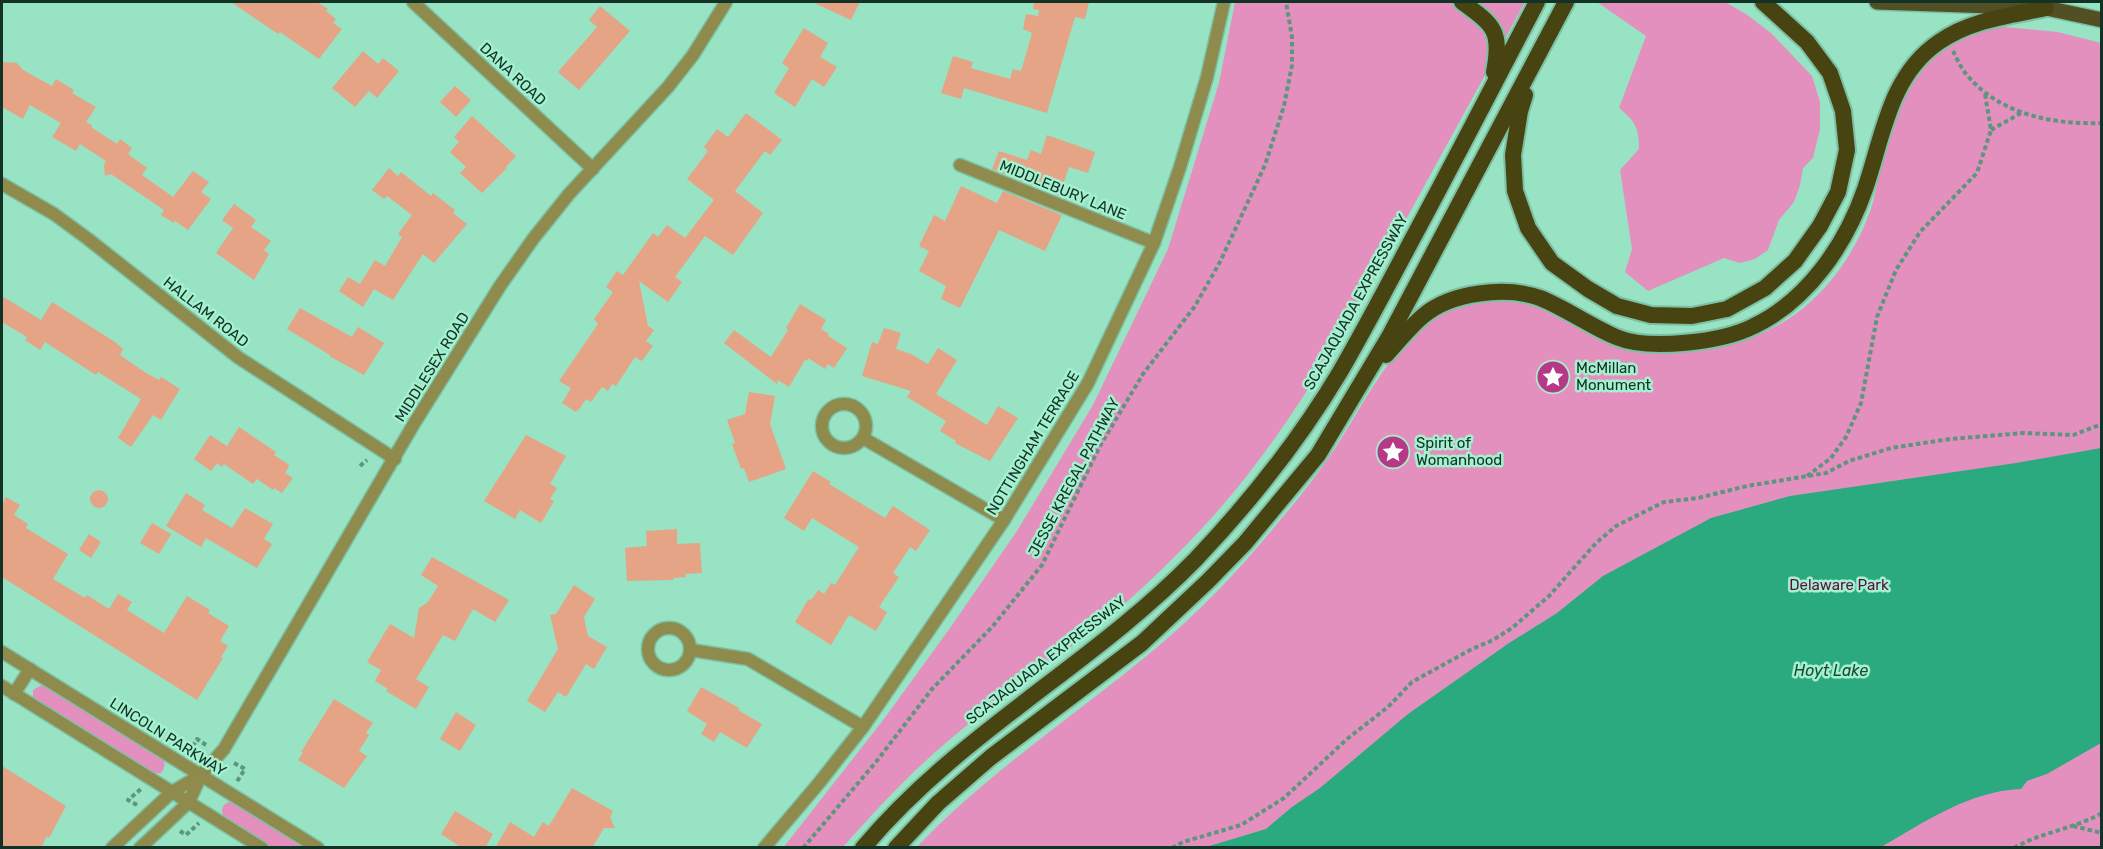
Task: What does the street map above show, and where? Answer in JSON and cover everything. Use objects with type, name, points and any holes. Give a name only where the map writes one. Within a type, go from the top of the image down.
[{"type":"highway","points":[[1462,2],[1484,17],[1496,36],[1498,50],[1491,89]]},
{"type":"highway","name":"SCAJAQUADA EXPRESSWAY","points":[[863,848],[898,808],[951,759],[1091,651],[1168,586],[1196,559],[1256,492],[1296,439],[1340,373],[1537,2]]},
{"type":"highway","points":[[896,848],[938,803],[965,779],[1142,643],[1208,581],[1275,508],[1318,455],[1366,377],[1566,2]]},
{"type":"highway","points":[[1536,60],[1520,111],[1513,154],[1515,191],[1528,228],[1552,263],[1588,289],[1617,306],[1651,315],[1692,316],[1727,309],[1765,288],[1795,261],[1820,226],[1838,192],[1847,150],[1843,111],[1830,73],[1807,42],[1763,2]]},
{"type":"highway","points":[[1366,377],[1424,314],[1454,298],[1484,293],[1513,291],[1538,298],[1618,338],[1639,342],[1700,342],[1730,336],[1755,326],[1785,307],[1810,283],[1835,252],[1851,225],[1865,188],[1885,119],[1898,90],[1918,62],[1938,42],[1973,24],[2046,8]]},
{"type":"main road","points":[[1876,2],[2046,8],[2102,20]]},
{"type":"street","name":"DANA ROAD","points":[[413,2],[593,169]]},
{"type":"street","name":"MIDDLESEX ROAD","points":[[140,848],[189,802],[201,775],[224,749],[415,422],[500,286],[533,239],[668,87],[693,55],[726,2]]},
{"type":"street","name":"NOTTINGHAM TERRACE","points":[[764,848],[862,727],[1004,520],[1088,383],[1154,243],[1207,77],[1224,2]]},
{"type":"street","name":"MIDDLEBURY LANE","points":[[960,165],[1154,243]]},
{"type":"street","name":"HALLAM ROAD","points":[[2,184],[54,214],[169,301],[239,358],[395,459]]},
{"type":"street","points":[[863,438],[1004,520]]},
{"type":"street","points":[[691,651],[748,659],[862,727]]},
{"type":"street","name":"LINCOLN PARKWAY","points":[[2,652],[318,848]]},
{"type":"street","points":[[15,694],[30,669]]},
{"type":"street","points":[[2,686],[262,848]]},
{"type":"street","name":"MIDDLESEX ROAD","points":[[112,848],[171,792],[201,775]]},
{"type":"path","name":"JESSE KREGAL PATHWAY","points":[[803,848],[876,762],[932,689],[992,627],[1042,565],[1100,446],[1143,374],[1195,306],[1220,262],[1265,165],[1284,106],[1292,65],[1292,37],[1286,2]]},
{"type":"path","points":[[1953,51],[1965,74],[1985,94],[2021,113],[2083,124],[2102,123]]},
{"type":"path","points":[[1805,477],[1831,458],[1846,436],[1858,411],[1868,374],[1877,318],[1896,270],[1920,232],[1977,173],[1991,130],[1985,94]]},
{"type":"path","points":[[1991,130],[2021,113]]},
{"type":"path","points":[[1172,848],[1183,842],[1241,825],[1284,798],[1347,739],[1388,707],[1412,682],[1512,628],[1549,596],[1580,559],[1616,526],[1664,502],[1698,498],[1748,486],[1826,473],[1848,460],[1891,448],[1950,439],[2024,433],[2073,435],[2102,424]]},
{"type":"path","points":[[360,466],[367,460]]},
{"type":"path","points":[[188,754],[197,739],[206,745]]},
{"type":"path","points":[[234,763],[245,769],[236,783]]},
{"type":"path","points":[[137,806],[128,800],[141,789]]},
{"type":"path","points":[[2014,848],[2026,840],[2072,826],[2102,813]]},
{"type":"path","points":[[179,830],[186,835],[199,823]]},
{"type":"path","points":[[2072,826],[2102,833]]},
{"type":"green space","points":[[1235,2],[1525,2],[1333,348],[1287,421],[1235,491],[1161,570],[1080,640],[980,715],[934,753],[843,847],[783,848],[884,719],[950,628],[1017,531],[1093,405],[1168,249],[1219,83]]},
{"type":"green space","points":[[1597,2],[1725,2],[1771,33],[1812,76],[1820,102],[1820,129],[1813,158],[1803,168],[1794,202],[1779,220],[1768,250],[1755,259],[1740,263],[1724,258],[1648,291],[1625,272],[1632,249],[1620,170],[1639,149],[1639,142],[1635,126],[1619,108],[1646,36]]},
{"type":"green space","name":"Delaware Park","points":[[2005,27],[2058,32],[2101,43],[2101,847],[916,848],[972,794],[1125,674],[1189,619],[1221,587],[1310,484],[1399,350],[1432,320],[1451,309],[1470,303],[1492,301],[1523,303],[1543,309],[1612,341],[1681,350],[1721,347],[1741,342],[1778,325],[1797,313],[1822,290],[1844,264],[1853,249],[1873,202],[1885,141],[1896,106],[1912,78],[1934,54],[1961,37],[1987,29]]},
{"type":"green space","points":[[42,685],[162,758],[164,766],[161,773],[152,774],[33,698],[33,690]]},
{"type":"green space","points":[[229,802],[307,847],[271,847],[225,819],[222,809]]},
{"type":"water","name":"Hoyt Lake","points":[[2101,448],[2101,743],[2047,774],[2027,781],[2021,789],[1983,795],[1948,809],[1881,847],[1206,847],[1266,829],[1320,788],[1408,714],[1509,643],[1557,613],[1603,576],[1711,518],[1790,496],[2016,463]]},
{"type":"building","points":[[231,2],[317,2],[328,9],[326,11],[336,19],[333,23],[342,29],[319,59]]},
{"type":"building","points":[[812,2],[860,2],[851,20]]},
{"type":"building","points":[[1034,2],[1089,2],[1085,19],[1075,17],[1047,113],[964,88],[961,99],[941,93],[953,56],[973,62],[971,68],[1010,79],[1013,69],[1021,71],[1032,33],[1023,29],[1026,14],[1038,16],[1039,10],[1033,9]]},
{"type":"building","points":[[600,6],[630,31],[579,90],[558,72],[597,27],[589,20]]},
{"type":"building","points":[[804,28],[828,43],[820,57],[837,67],[824,87],[812,79],[795,107],[774,93],[789,68],[782,63]]},
{"type":"building","points":[[363,51],[378,64],[383,58],[399,71],[377,98],[369,91],[355,107],[332,88]]},
{"type":"building","points":[[2,62],[17,63],[23,70],[52,86],[56,79],[74,90],[72,93],[96,107],[86,122],[117,144],[120,139],[132,148],[128,154],[147,168],[142,175],[173,197],[193,171],[209,182],[201,192],[211,199],[188,230],[161,215],[164,210],[111,174],[105,176],[106,161],[80,144],[76,151],[52,137],[61,123],[30,105],[23,119],[2,107]]},
{"type":"building","points":[[455,86],[471,100],[456,117],[440,102]]},
{"type":"building","points":[[746,113],[782,140],[770,155],[765,151],[735,191],[763,213],[733,255],[705,236],[675,277],[682,282],[668,302],[639,281],[648,326],[654,330],[646,341],[653,346],[642,361],[635,357],[616,386],[612,384],[608,391],[602,387],[591,402],[586,399],[576,412],[562,403],[571,388],[559,381],[598,324],[594,319],[613,292],[606,287],[617,271],[623,275],[653,233],[658,237],[667,225],[685,238],[714,200],[687,179],[708,151],[704,147],[717,129],[728,137]]},
{"type":"building","points":[[472,116],[516,156],[482,193],[460,173],[466,167],[450,152],[459,142],[454,137]]},
{"type":"building","points":[[1047,135],[1095,152],[1088,173],[1069,167],[1059,196],[992,169],[999,151],[1027,160],[1031,150],[1041,154]]},
{"type":"building","points":[[389,168],[398,176],[401,172],[431,196],[433,193],[455,210],[453,213],[467,224],[434,263],[423,254],[393,300],[374,289],[363,307],[339,291],[348,277],[360,284],[375,260],[385,266],[402,237],[398,234],[412,215],[387,196],[384,199],[372,190]]},
{"type":"building","points":[[961,186],[997,203],[1003,191],[1062,215],[1045,251],[999,230],[960,308],[941,299],[946,286],[919,271],[929,251],[919,246],[934,215],[945,221]]},
{"type":"building","points":[[234,204],[256,220],[251,227],[271,241],[264,250],[269,254],[254,280],[216,253],[233,228],[222,220]]},
{"type":"building","points":[[2,296],[41,320],[52,302],[115,342],[123,349],[120,355],[146,373],[159,380],[161,377],[180,389],[161,420],[153,415],[131,447],[118,438],[141,399],[98,372],[96,375],[45,342],[40,350],[25,340],[27,337],[2,322]]},
{"type":"building","points":[[800,304],[826,320],[821,329],[847,348],[834,368],[828,364],[825,369],[808,358],[789,387],[778,380],[777,384],[724,343],[734,330],[771,357],[788,330],[786,328]]},
{"type":"building","points":[[300,308],[352,337],[358,327],[384,343],[364,375],[287,329]]},
{"type":"building","points":[[884,328],[901,333],[896,349],[911,354],[928,364],[938,348],[957,360],[936,394],[987,425],[998,406],[1018,418],[990,461],[955,443],[956,441],[940,431],[946,421],[907,397],[911,391],[862,376],[872,342],[878,344]]},
{"type":"building","points":[[749,392],[775,396],[770,424],[786,469],[749,482],[744,468],[741,469],[732,444],[735,443],[727,420],[745,414]]},
{"type":"building","points":[[239,427],[276,452],[274,455],[288,464],[289,467],[285,473],[293,478],[282,493],[257,479],[253,484],[224,464],[222,467],[217,463],[211,471],[194,459],[210,435],[227,446]]},
{"type":"building","points":[[526,435],[566,456],[550,484],[557,488],[550,499],[554,501],[541,523],[520,510],[515,519],[484,501]]},
{"type":"building","points":[[813,471],[831,482],[829,484],[885,518],[893,506],[930,530],[916,551],[910,547],[893,573],[899,577],[879,607],[887,612],[876,631],[849,615],[831,645],[795,622],[808,600],[812,599],[818,590],[824,594],[831,583],[835,585],[859,547],[812,518],[804,531],[784,518]]},
{"type":"building","points":[[99,490],[105,493],[108,499],[105,505],[99,508],[93,505],[90,499],[93,493]]},
{"type":"building","points":[[186,493],[205,505],[202,510],[232,528],[245,508],[273,524],[264,539],[272,544],[257,568],[206,538],[201,547],[166,526]]},
{"type":"building","points":[[6,497],[20,505],[14,515],[28,524],[26,528],[68,554],[53,579],[85,598],[87,595],[109,609],[118,594],[132,602],[127,610],[164,633],[187,596],[210,610],[208,613],[229,626],[220,641],[228,646],[221,657],[223,658],[197,700],[2,577],[2,505]]},
{"type":"building","points":[[152,523],[171,534],[159,554],[140,543]]},
{"type":"building","points":[[677,529],[677,544],[700,543],[702,573],[685,574],[686,577],[673,578],[673,580],[627,581],[625,548],[647,546],[646,531]]},
{"type":"building","points":[[89,534],[101,542],[91,558],[79,550]]},
{"type":"building","points":[[432,557],[509,600],[495,622],[473,609],[455,641],[443,635],[416,679],[429,687],[416,709],[386,691],[388,689],[375,681],[381,670],[367,662],[390,624],[414,638],[419,608],[428,602],[438,586],[421,575]]},
{"type":"building","points":[[574,585],[595,599],[584,617],[588,636],[607,647],[594,669],[586,664],[566,697],[558,692],[545,712],[527,701],[558,649],[550,615],[556,614]]},
{"type":"building","points":[[701,687],[762,724],[747,748],[720,732],[714,742],[701,734],[707,724],[687,711]]},
{"type":"building","points":[[334,699],[373,723],[359,751],[367,756],[344,788],[298,760]]},
{"type":"building","points":[[456,712],[476,725],[460,751],[440,739]]},
{"type":"building","points":[[2,766],[66,806],[41,848],[2,848]]},
{"type":"building","points":[[572,788],[613,811],[610,817],[615,828],[604,828],[592,848],[495,848],[510,822],[534,837],[543,822],[549,826]]},
{"type":"building","points":[[455,811],[493,834],[485,848],[462,848],[441,834]]},
{"type":"place","name":"McMillan Monument","points":[[1553,377]]},
{"type":"place","name":"Spirit of Womanhood","points":[[1393,452]]}]
